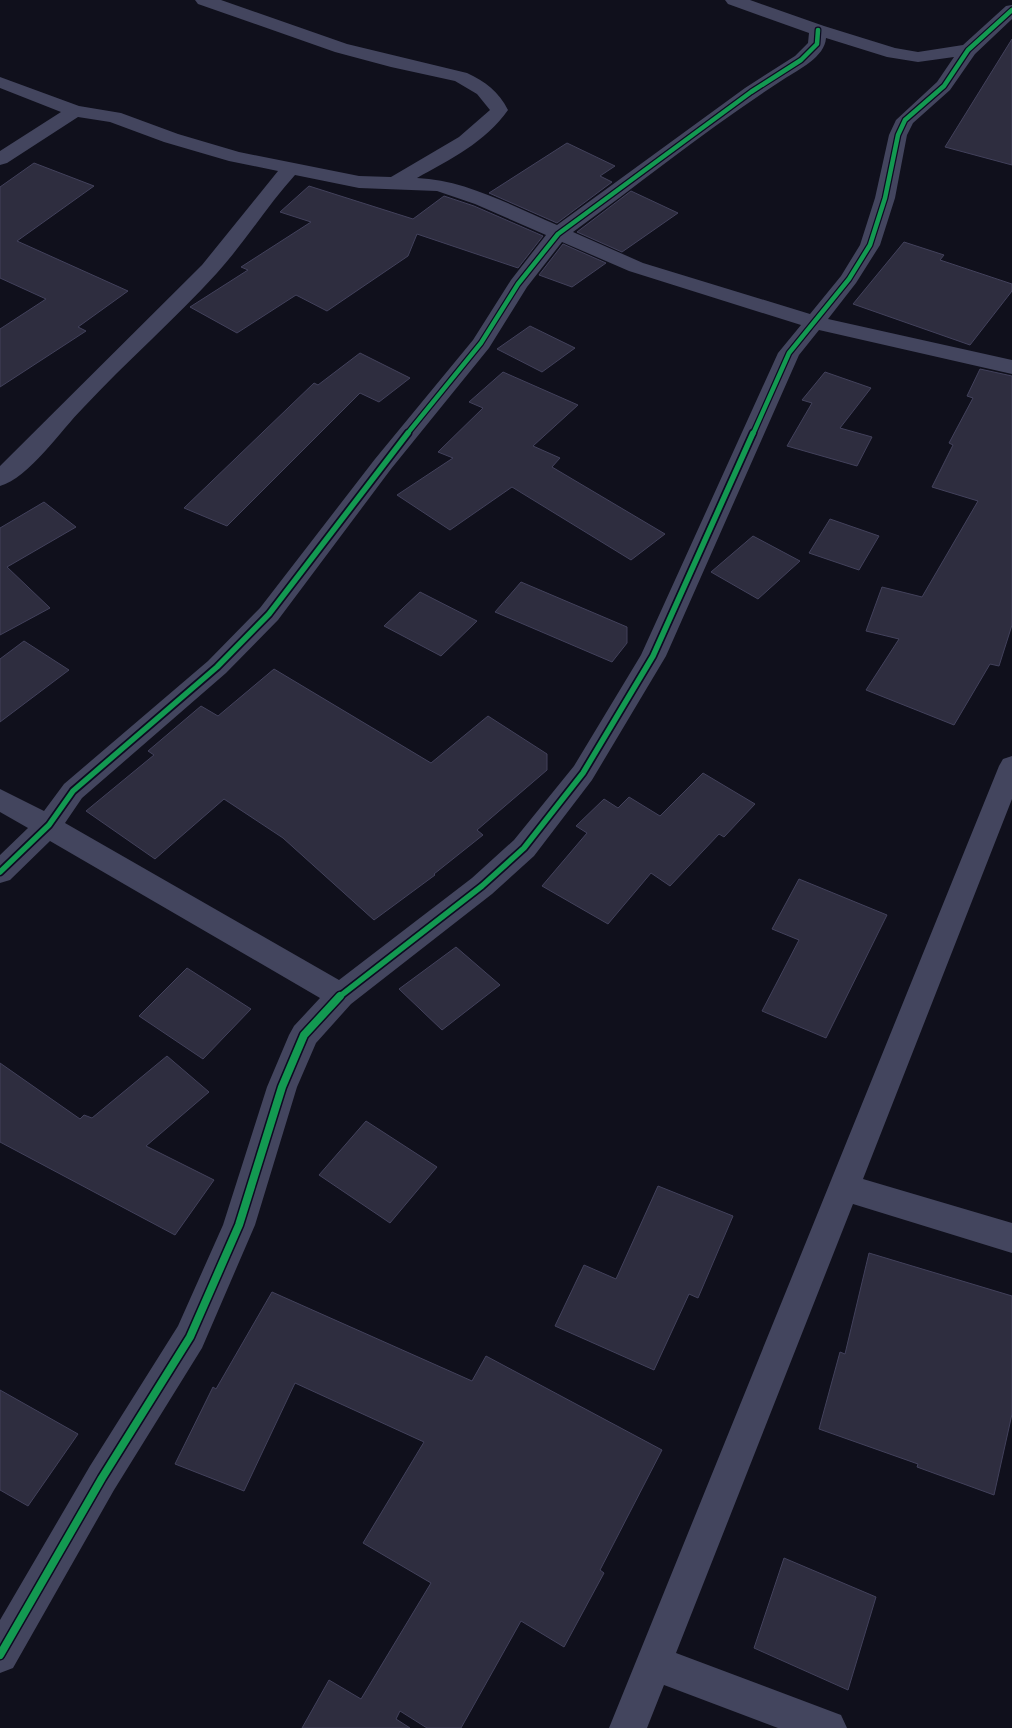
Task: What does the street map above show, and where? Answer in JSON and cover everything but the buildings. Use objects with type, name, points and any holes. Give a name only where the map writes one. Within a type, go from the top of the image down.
[{"type":"street","points":[[204,0],[341,48],[391,62],[461,77],[472,82],[496,103],[499,110],[494,117],[459,144],[394,184]]},
{"type":"street","points":[[734,0],[818,30],[893,53],[918,57],[968,50]]},
{"type":"street","points":[[0,1655],[102,1478],[190,1337],[239,1225],[282,1087],[304,1035],[341,996],[482,886],[524,848],[583,773],[653,656],[789,353],[849,279],[870,245],[885,198],[898,135],[905,120],[944,86],[968,50],[1012,10]]},
{"type":"street","points":[[0,872],[49,825],[73,791],[216,667],[269,614],[383,464],[481,343],[518,284],[558,234],[751,92],[801,60],[817,44],[818,30]]},
{"type":"street","points":[[0,82],[75,110],[114,117],[171,138],[236,157],[359,182],[394,184],[418,182],[439,185],[482,200],[636,267],[814,322],[1012,367]]},
{"type":"street","points":[[0,160],[75,110]]},
{"type":"street","points":[[0,478],[20,464],[74,404],[208,270],[236,238],[268,192],[290,168]]},
{"type":"street","points":[[628,1728],[1012,766]]},
{"type":"street","points":[[0,799],[49,825],[341,996]]},
{"type":"street","points":[[844,1187],[1012,1238]]},
{"type":"street","points":[[654,1663],[828,1728]]},
{"type":"cycle path","points":[[0,1655],[102,1478],[190,1337],[239,1225],[282,1087],[304,1035],[341,995],[482,886],[524,848],[583,773],[653,656],[789,353],[849,279],[870,245],[885,198],[898,135],[905,120],[944,86],[968,50],[1012,10]]},
{"type":"cycle path","points":[[0,872],[49,825],[73,791],[217,667],[269,614],[383,464],[481,343],[518,284],[558,234],[751,92],[801,60],[817,44],[818,30]]}]
